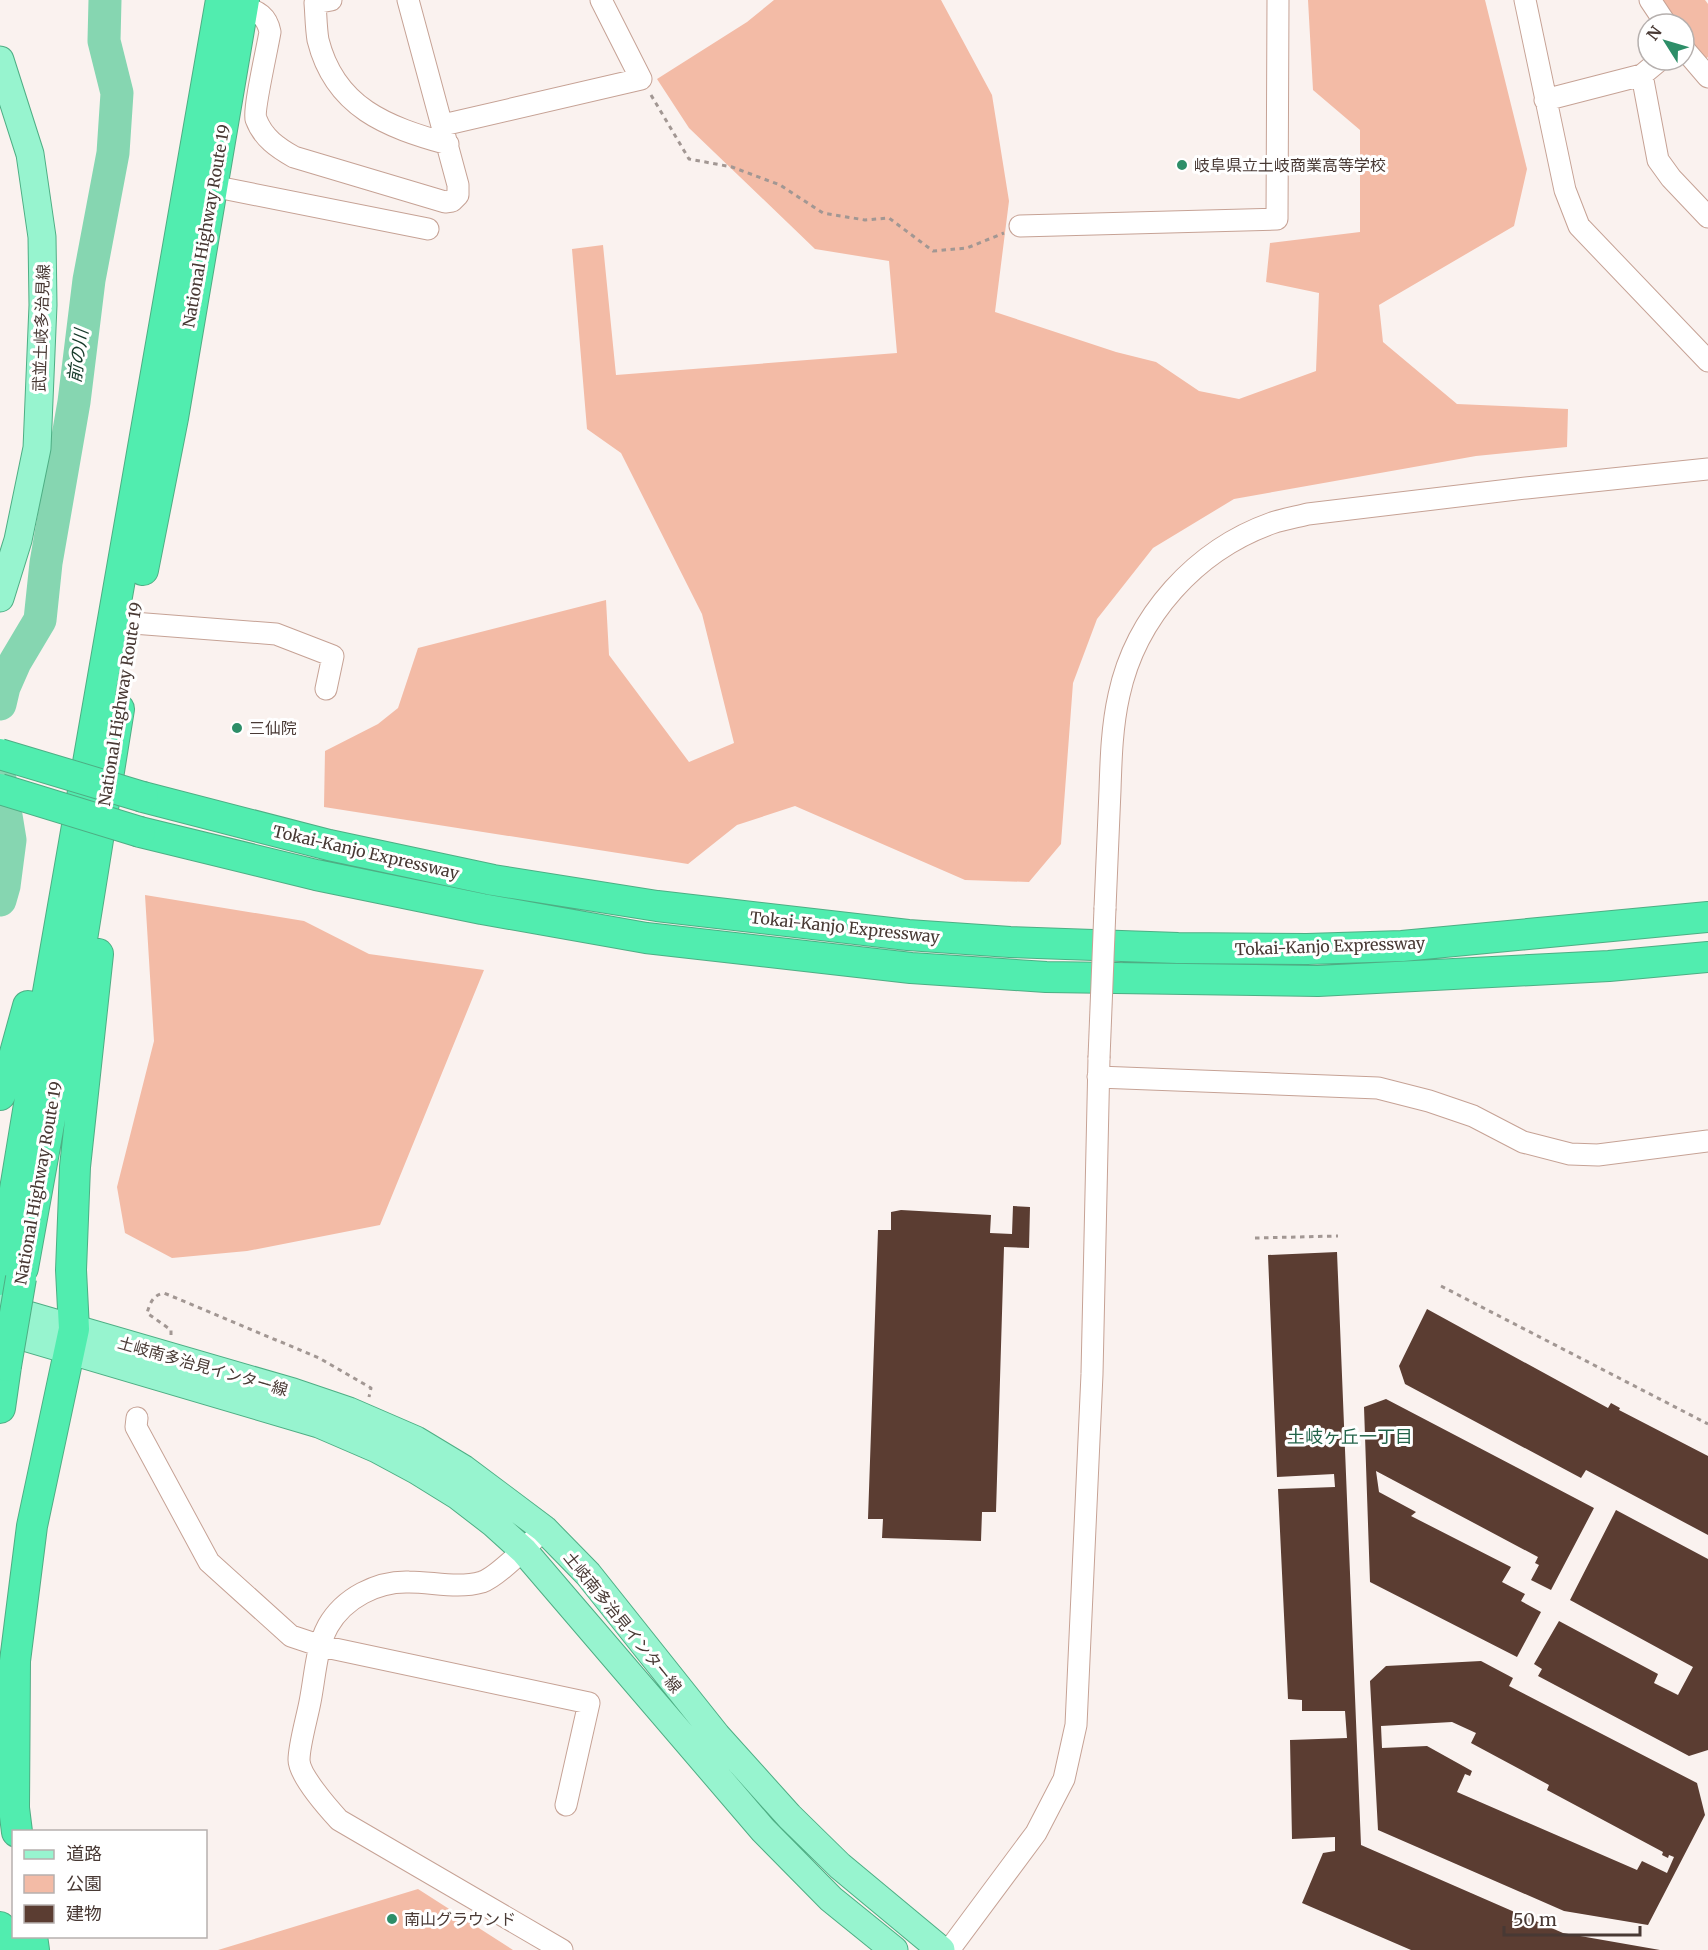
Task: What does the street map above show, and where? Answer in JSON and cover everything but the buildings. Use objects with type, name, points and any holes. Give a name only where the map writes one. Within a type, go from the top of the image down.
[{"type":"highway","name":"National Highway Route 19","points":[[7,1278],[79,958],[133,623],[173,418],[212,186],[229,2]]},
{"type":"highway","name":"National Highway Route 19","points":[[0,1408],[6,1366],[7,1278],[103,683],[229,2]]},
{"type":"highway","points":[[0,1095],[12,1064],[35,983],[86,717],[103,683]]},
{"type":"highway","name":"Tokai-Kanjo Expressway","points":[[0,754],[143,797],[329,845],[493,880],[657,906],[897,933],[965,939],[1178,948],[1307,949],[1402,946],[1708,917]]},
{"type":"highway","name":"Tokai-Kanjo Expressway","points":[[0,789],[140,832],[316,875],[482,909],[646,938],[911,968],[1046,977],[1318,981],[1609,966],[1708,957]]},
{"type":"highway","points":[[17,1830],[14,1808],[15,1661],[32,1526],[71,1340],[75,1167],[109,852],[105,796]]},
{"type":"highway","points":[[0,1927],[5,1950]]},
{"type":"main road","name":"武並土岐多治見線","points":[[0,60],[30,154],[42,237],[43,305],[36,448],[18,540],[0,597]]},
{"type":"main road","points":[[0,1307],[71,1340]]},
{"type":"main road","points":[[0,1330],[71,1340]]},
{"type":"main road","name":"土岐南多治見インター線","points":[[71,1340],[293,1392],[384,1425],[416,1440],[464,1469],[544,1529],[588,1574],[717,1736],[789,1815],[840,1866],[941,1950]]},
{"type":"main road","name":"土岐南多治見インター線","points":[[71,1340],[319,1424],[377,1449],[458,1496],[524,1551],[763,1830],[831,1899],[894,1950]]},
{"type":"street","points":[[331,0],[315,3],[318,40],[334,82],[350,99],[372,116],[407,133],[446,134],[641,79],[601,0]]},
{"type":"street","points":[[229,2],[256,10],[268,23],[270,32],[255,116],[262,131],[275,146],[294,157],[445,202],[452,201],[458,195],[459,185],[408,0]]},
{"type":"street","points":[[1020,226],[1277,219],[1278,0]]},
{"type":"street","points":[[1525,0],[1565,190],[1579,226],[1708,361]]},
{"type":"street","points":[[1696,63],[1708,77]]},
{"type":"street","points":[[1545,100],[1642,75],[1646,72]]},
{"type":"street","points":[[1642,75],[1658,160],[1671,178],[1708,218]]},
{"type":"street","points":[[212,186],[428,229]]},
{"type":"street","points":[[949,1950],[1035,1833],[1064,1779],[1076,1725],[1092,1374],[1099,1068],[1112,731],[1128,662],[1144,629],[1163,601],[1189,573],[1215,552],[1272,523],[1308,514],[1708,469]]},
{"type":"street","points":[[133,623],[276,634],[333,656],[326,689]]},
{"type":"street","points":[[1099,1068],[1378,1088],[1429,1101],[1473,1116],[1523,1142],[1570,1154],[1610,1154],[1708,1141]]},
{"type":"street","points":[[137,1418],[136,1427],[209,1562],[291,1636],[321,1646],[589,1703],[566,1805]]},
{"type":"street","points":[[544,1529],[524,1551],[484,1582],[459,1585],[406,1582],[380,1585],[359,1595],[342,1608],[328,1626],[321,1646],[298,1762],[315,1792],[339,1820],[562,1950]]},
{"type":"path","points":[[641,79],[689,159],[732,167],[780,185],[823,213],[865,220],[890,218],[933,251],[967,248],[1020,226]]},
{"type":"path","points":[[1255,1238],[1338,1236]]},
{"type":"path","points":[[1441,1286],[1708,1424]]},
{"type":"path","points":[[147,1313],[153,1298],[164,1293],[319,1358],[371,1388],[369,1401]]},
{"type":"green space","points":[[774,0],[941,0],[992,95],[1009,201],[995,312],[1116,352],[1156,362],[1199,391],[1239,399],[1316,371],[1319,293],[1266,282],[1270,243],[1360,232],[1360,130],[1313,90],[1308,0],[1485,0],[1527,169],[1514,226],[1379,305],[1383,342],[1457,404],[1568,409],[1567,447],[1476,456],[1234,499],[1153,548],[1097,619],[1073,683],[1061,844],[1029,882],[965,880],[795,806],[737,825],[688,864],[324,807],[325,751],[378,724],[398,708],[418,648],[606,600],[609,655],[689,762],[734,743],[702,614],[621,453],[587,429],[572,249],[603,245],[616,375],[897,353],[889,261],[815,249],[689,128],[657,79],[747,22]]},
{"type":"green space","points":[[1656,0],[1705,0],[1708,4],[1708,57],[1704,60],[1696,51],[1696,12],[1664,12]]},
{"type":"green space","points":[[145,895],[304,921],[369,954],[484,970],[380,1225],[247,1251],[172,1258],[125,1233],[117,1187],[154,1041]]},
{"type":"green space","name":"南山グラウンド","points":[[418,1889],[513,1950],[218,1950]]},
{"type":"waterway","name":"前の川","points":[[0,704],[4,687],[15,662],[40,620],[46,563],[74,402],[89,280],[113,153],[117,93],[104,41],[105,0]]},
{"type":"waterway","name":"前の川","points":[[0,779],[10,840],[0,900]]},
{"type":"place","name":"岐阜県立土岐商業高等学校","points":[[1182,165]]},
{"type":"place","name":"三仙院","points":[[237,728]]},
{"type":"place","name":"南山グラウンド","points":[[392,1919]]},
{"type":"district","name":"土岐ヶ丘一丁目","points":[[1350,1437]]}]
